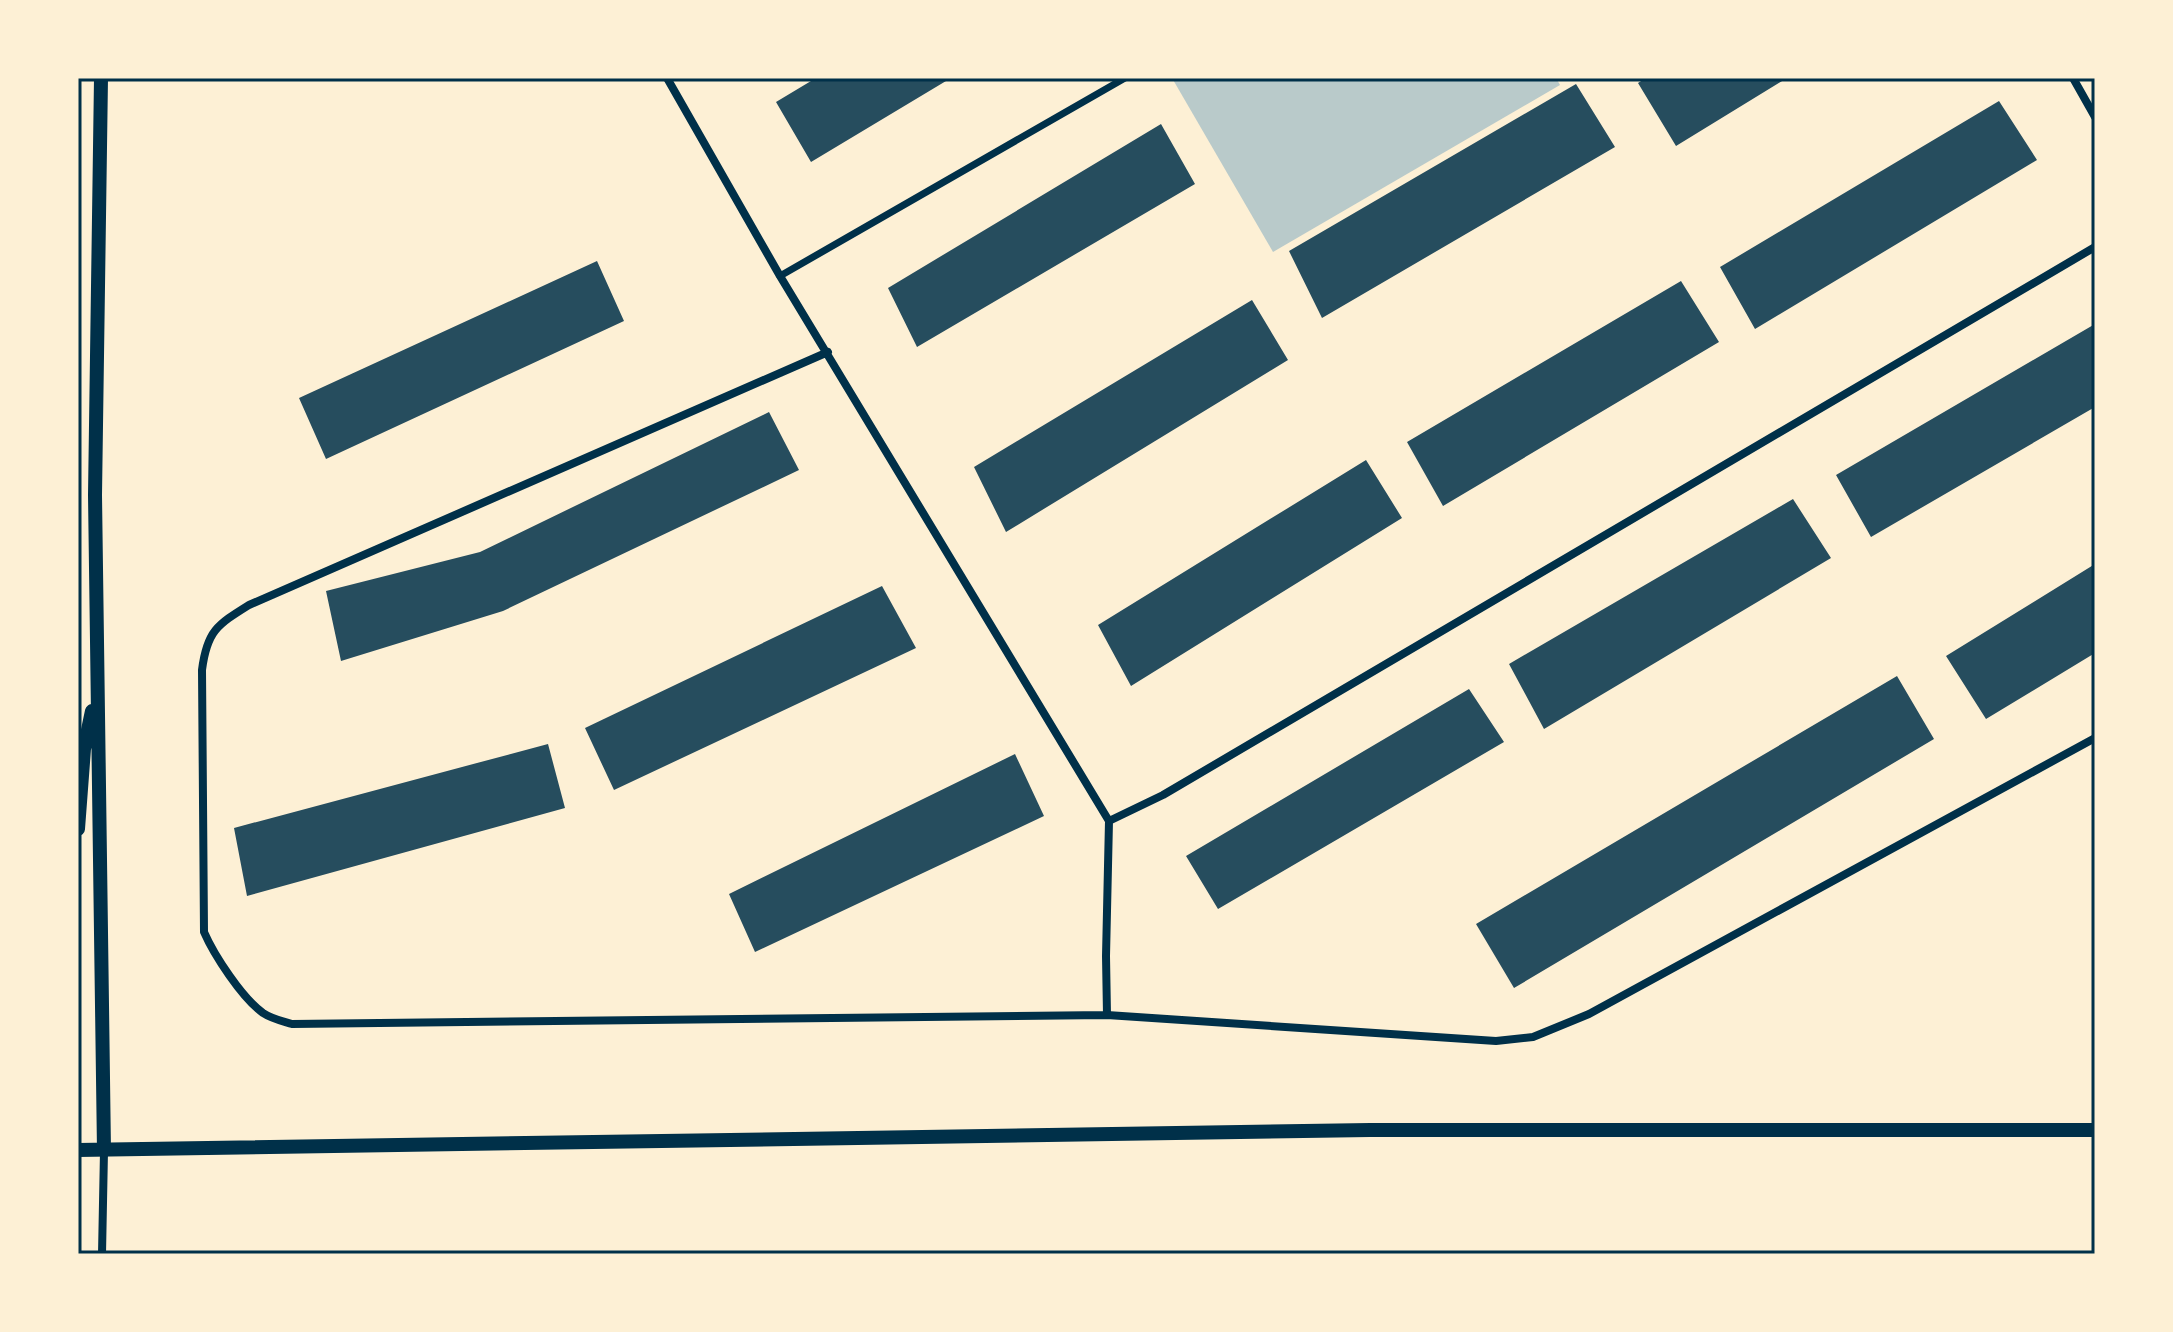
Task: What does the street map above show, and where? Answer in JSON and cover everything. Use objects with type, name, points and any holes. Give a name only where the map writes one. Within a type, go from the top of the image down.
[{"type":"street","points":[[101,78],[95,495],[104,1151],[102,1254]]},
{"type":"street","points":[[667,78],[780,276],[1109,821],[1107,1015]]},
{"type":"street","points":[[780,276],[1125,78]]},
{"type":"street","points":[[2073,78],[2095,117]]},
{"type":"street","points":[[1109,821],[1163,795],[2095,247]]},
{"type":"street","points":[[828,352],[249,605],[221,622],[205,646],[202,670],[204,932],[213,952],[260,1011],[292,1024],[1107,1015],[1496,1041],[1533,1037],[1589,1014],[2095,738]]},
{"type":"street","points":[[78,829],[84,749],[97,686]]},
{"type":"street","points":[[78,1150],[1370,1130],[2095,1130]]},
{"type":"shaded area","points":[[1172,78],[1556,78],[1560,85],[1273,252]]},
{"type":"building","points":[[816,78],[951,78],[811,162],[776,102]]},
{"type":"building","points":[[1646,78],[1787,78],[1676,146],[1638,83]]},
{"type":"building","points":[[1576,84],[1615,147],[1322,318],[1289,251]]},
{"type":"building","points":[[1999,101],[2037,160],[1755,329],[1720,267]]},
{"type":"building","points":[[1161,124],[1195,184],[917,347],[888,288]]},
{"type":"building","points":[[597,261],[624,321],[326,459],[299,398]]},
{"type":"building","points":[[1681,281],[1719,342],[1443,506],[1407,442]]},
{"type":"building","points":[[1252,300],[1288,360],[1006,532],[974,467]]},
{"type":"building","points":[[2095,324],[2095,407],[1871,537],[1836,475]]},
{"type":"building","points":[[769,412],[799,470],[503,611],[341,661],[326,591],[480,552]]},
{"type":"building","points":[[1366,460],[1402,518],[1131,686],[1098,625]]},
{"type":"building","points":[[1793,499],[1831,558],[1544,729],[1509,664]]},
{"type":"building","points":[[2095,564],[2095,653],[1986,719],[1946,656]]},
{"type":"building","points":[[882,586],[916,648],[614,790],[585,728]]},
{"type":"building","points":[[1897,676],[1934,739],[1514,988],[1476,924]]},
{"type":"building","points":[[1469,689],[1504,742],[1218,909],[1186,856]]},
{"type":"building","points":[[548,744],[565,808],[247,896],[234,828]]},
{"type":"building","points":[[1015,754],[1044,816],[755,952],[729,894]]}]
